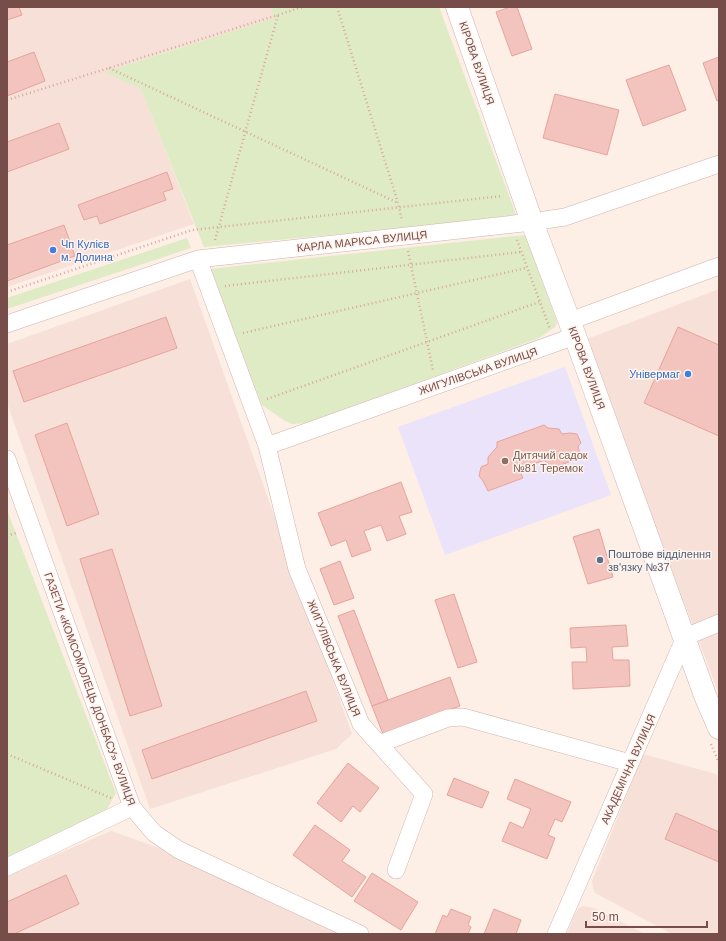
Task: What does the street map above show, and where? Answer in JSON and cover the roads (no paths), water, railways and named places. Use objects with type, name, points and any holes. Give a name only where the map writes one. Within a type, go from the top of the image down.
[{"type":"main road","name":"КІРОВА ВУЛИЦЯ","points":[[457,7],[532,222],[573,329],[706,698],[719,728]]},
{"type":"street","name":"КАРЛА МАРКСА ВУЛИЦЯ","points":[[7,324],[198,259],[532,222],[565,217],[719,164]]},
{"type":"street","name":"ЖИГУЛІВСЬКА ВУЛИЦЯ","points":[[198,259],[267,446],[297,569],[361,724],[424,794],[396,870]]},
{"type":"street","name":"ЖИГУЛІВСЬКА ВУЛИЦЯ","points":[[267,446],[436,386],[719,266]]},
{"type":"street","name":"ГАЗЕТИ «КОМСОМОЛЕЦЬ ДОНБАСУ» ВУЛИЦЯ","points":[[7,458],[132,807],[154,832],[179,850],[360,934]]},
{"type":"street","points":[[685,637],[719,623]]},
{"type":"street","name":"АКАДЕМІЧНА ВУЛИЦЯ","points":[[556,934],[685,637]]},
{"type":"street","points":[[378,744],[448,718],[463,717],[630,763]]},
{"type":"street","points":[[7,867],[132,807]]},
{"type":"place","name":"Чп Кулієв м. Долина","points":[[53,250]]},
{"type":"place","name":"Універмаг","points":[[688,374]]},
{"type":"place","name":"Дитячий садок №81 Теремок","points":[[505,461]]},
{"type":"place","name":"Поштове відділення зв'язку №37","points":[[600,560]]}]
